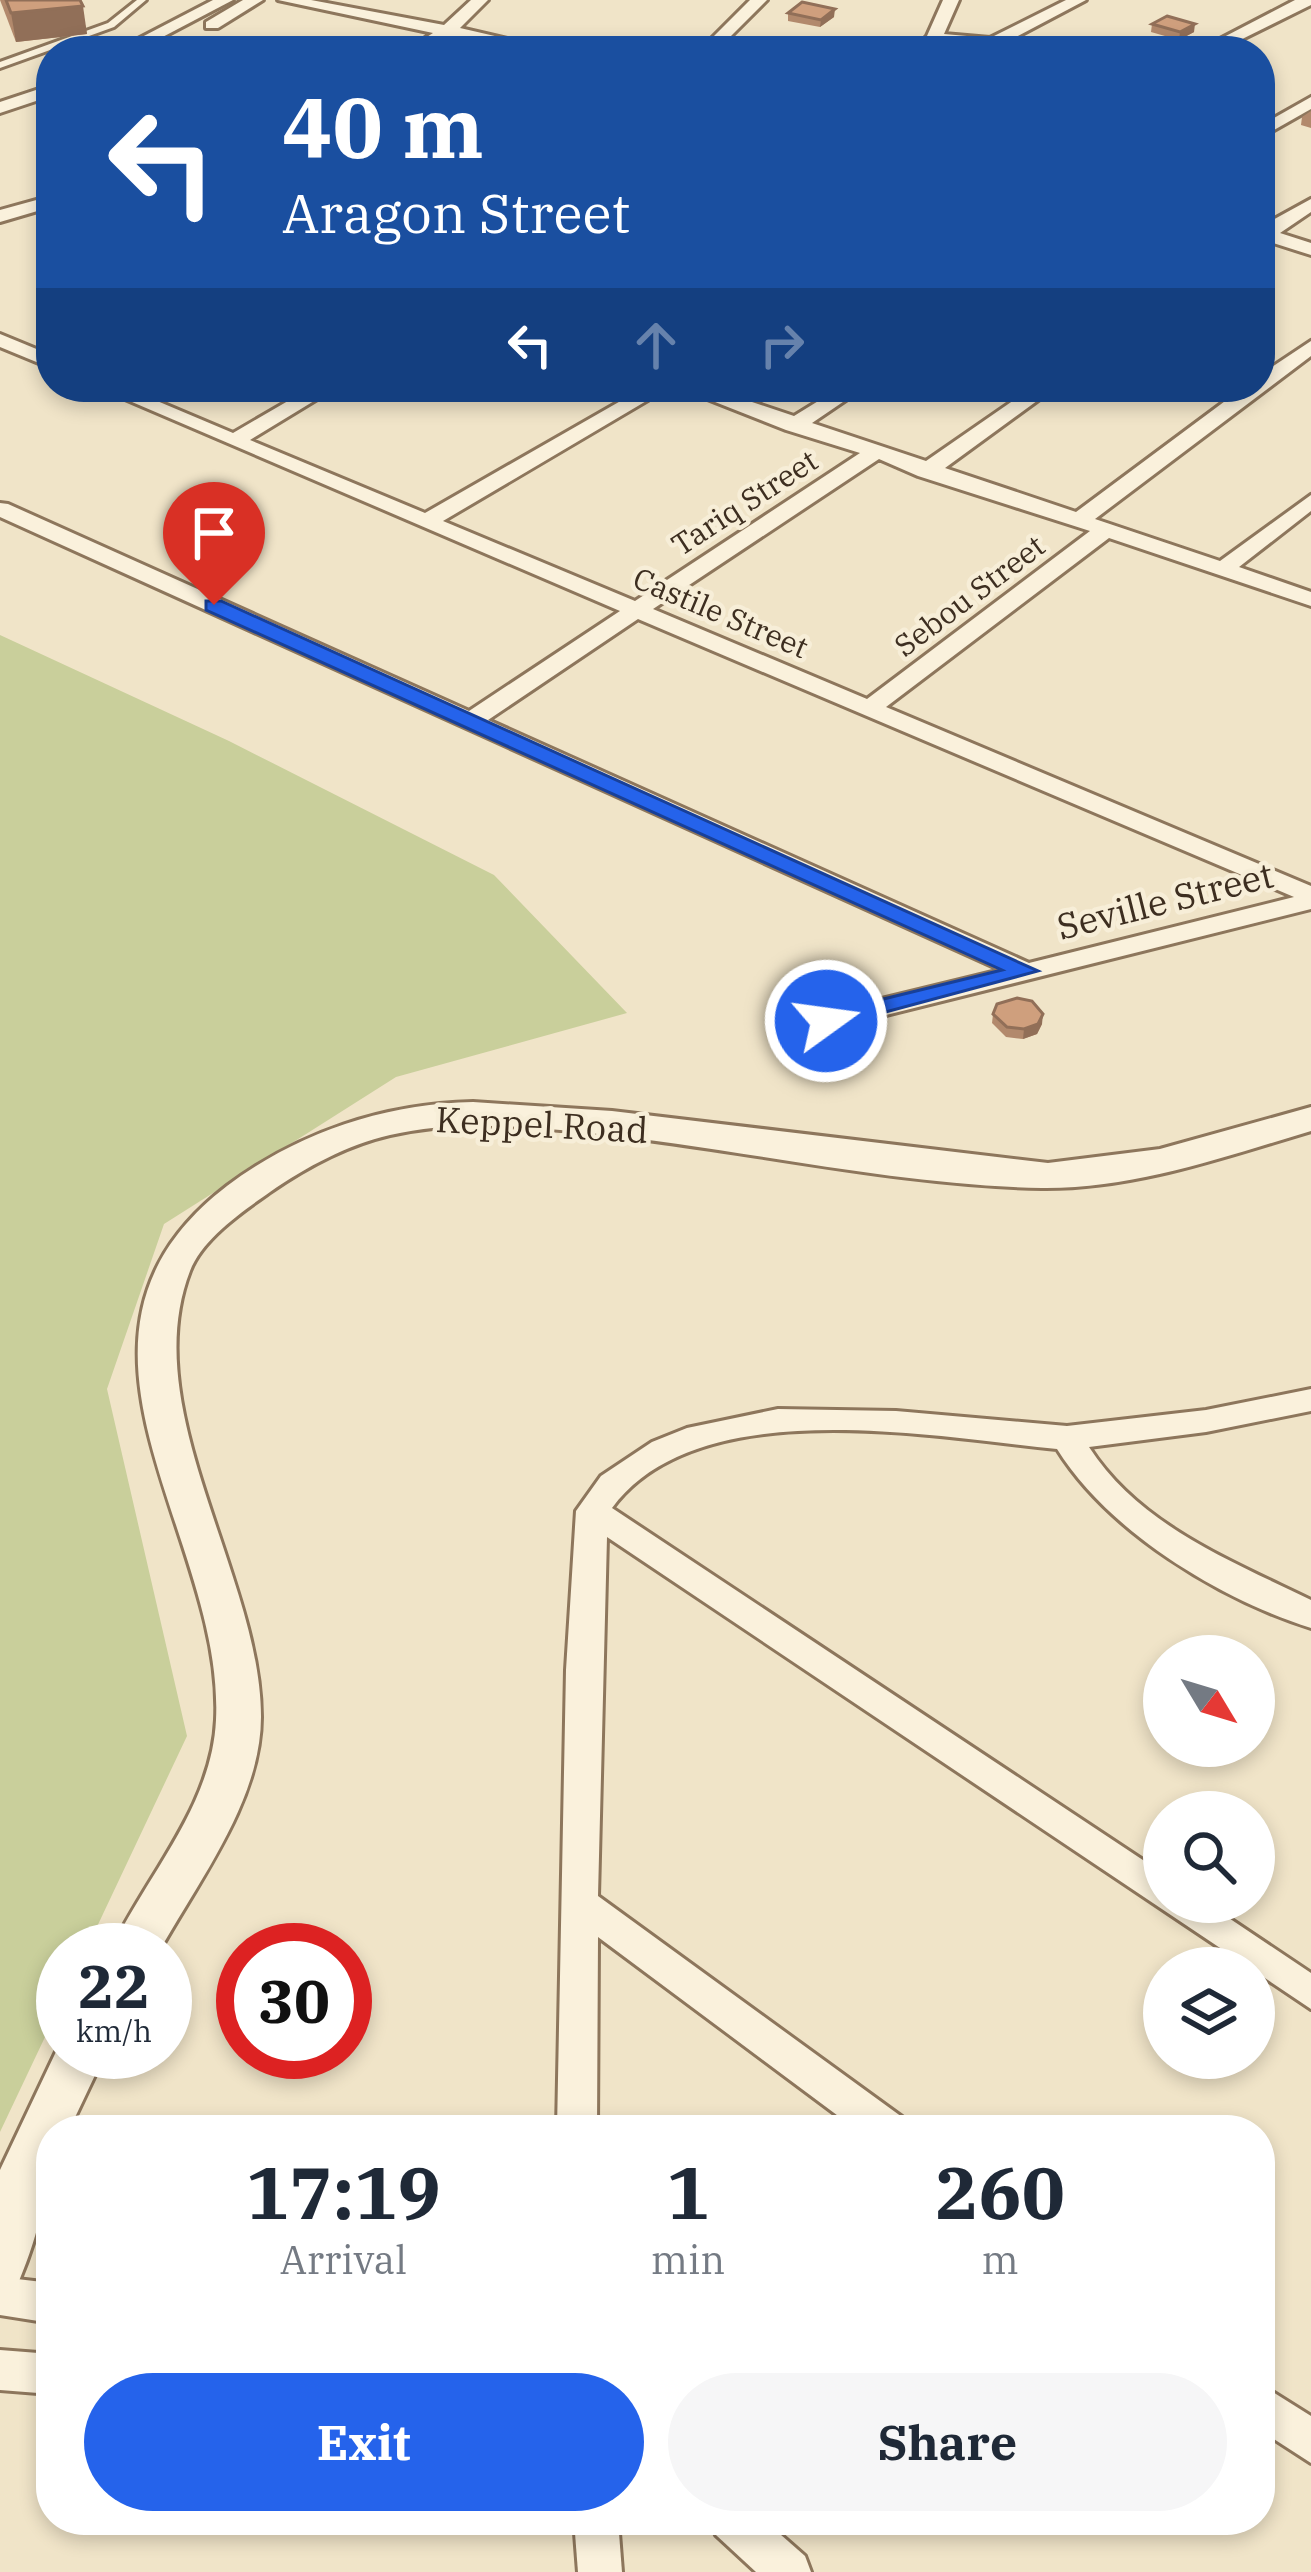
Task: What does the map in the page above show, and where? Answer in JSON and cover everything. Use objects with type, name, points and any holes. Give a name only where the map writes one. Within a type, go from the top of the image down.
[{"type":"street","points":[[153,36],[225,0]]},
{"type":"street","points":[[187,36],[255,0]]},
{"type":"street","points":[[286,0],[469,36]]},
{"type":"street","points":[[440,36],[480,0]]},
{"type":"street","points":[[726,36],[759,0]]},
{"type":"street","points":[[932,36],[951,0]]},
{"type":"street","points":[[1007,36],[1078,0]]},
{"type":"street","points":[[1235,36],[1308,0]]},
{"type":"street","points":[[0,94],[36,82]]},
{"type":"street","points":[[0,108],[36,95]]},
{"type":"street","points":[[1275,124],[1311,102]]},
{"type":"street","points":[[1275,227],[1311,204]]},
{"type":"street","points":[[0,216],[36,205]]},
{"type":"street","points":[[1275,239],[1311,249]]},
{"type":"street","points":[[0,340],[36,356]]},
{"type":"street","name":"Sebou Street","points":[[1275,373],[1311,346]]},
{"type":"street","name":"Castile Street","points":[[142,402],[871,707],[1311,898]]},
{"type":"street","points":[[232,441],[301,402]]},
{"type":"street","points":[[426,522],[634,402]]},
{"type":"street","points":[[728,402],[1311,599]]},
{"type":"street","points":[[794,426],[832,402]]},
{"type":"street","points":[[925,472],[1025,402]]},
{"type":"street","name":"Sebou Street","points":[[1077,522],[1237,402]]},
{"type":"street","name":"Tariq Street","points":[[470,721],[872,454]]},
{"type":"street","points":[[1222,570],[1311,501]]},
{"type":"street","points":[[0,509],[1026,971]]},
{"type":"street","name":"Sebou Street","points":[[871,707],[1103,531]]},
{"type":"street","name":"Seville Street","points":[[826,1021],[1311,898]]},
{"type":"street","name":"Keppel Road","points":[[150,1923],[218,1797],[240,1718],[228,1644],[165,1399],[159,1311],[172,1266],[185,1247],[248,1189],[328,1143],[384,1124],[449,1115],[603,1122],[974,1170],[1064,1175],[1158,1162],[1311,1119]]},
{"type":"street","points":[[578,2115],[583,1670],[592,1510],[632,1468],[663,1450],[738,1426],[778,1420],[896,1421],[1067,1438],[1167,1427],[1311,1400]]},
{"type":"street","points":[[1067,1438],[1094,1484],[1130,1517],[1311,1616]]},
{"type":"street","points":[[592,1510],[1143,1880]]},
{"type":"street","points":[[584,1905],[868,2115]]},
{"type":"street","points":[[1206,1923],[1311,1993]]},
{"type":"street","points":[[51,2115],[68,2079]]},
{"type":"street","points":[[0,2263],[36,2146]]},
{"type":"street","points":[[0,2296],[36,2301]]},
{"type":"street","points":[[0,2370],[36,2373]]},
{"type":"street","points":[[1275,2416],[1311,2442]]},
{"type":"street","points":[[597,2535],[600,2572]]},
{"type":"street","points":[[748,2535],[789,2572]]},
{"type":"lane","points":[[80,36],[111,25],[142,0]]},
{"type":"lane","points":[[0,65],[36,52]]},
{"type":"green space","points":[[0,635],[229,741],[494,875],[627,1013],[396,1077],[164,1224],[107,1389],[187,1736],[99,1923],[36,1923],[36,2056],[0,2132]]},
{"type":"building","points":[[6,0],[80,0],[83,6],[11,13]]},
{"type":"building","points":[[802,2],[835,9],[821,20],[788,13]]},
{"type":"building","points":[[1167,16],[1195,24],[1180,32],[1152,24]]},
{"type":"building","points":[[1017,998],[1032,1001],[1043,1014],[1038,1024],[1024,1029],[1007,1027],[993,1014],[997,1004]]},
{"type":"route","points":[[214,605],[1026,971],[826,1021]]}]
